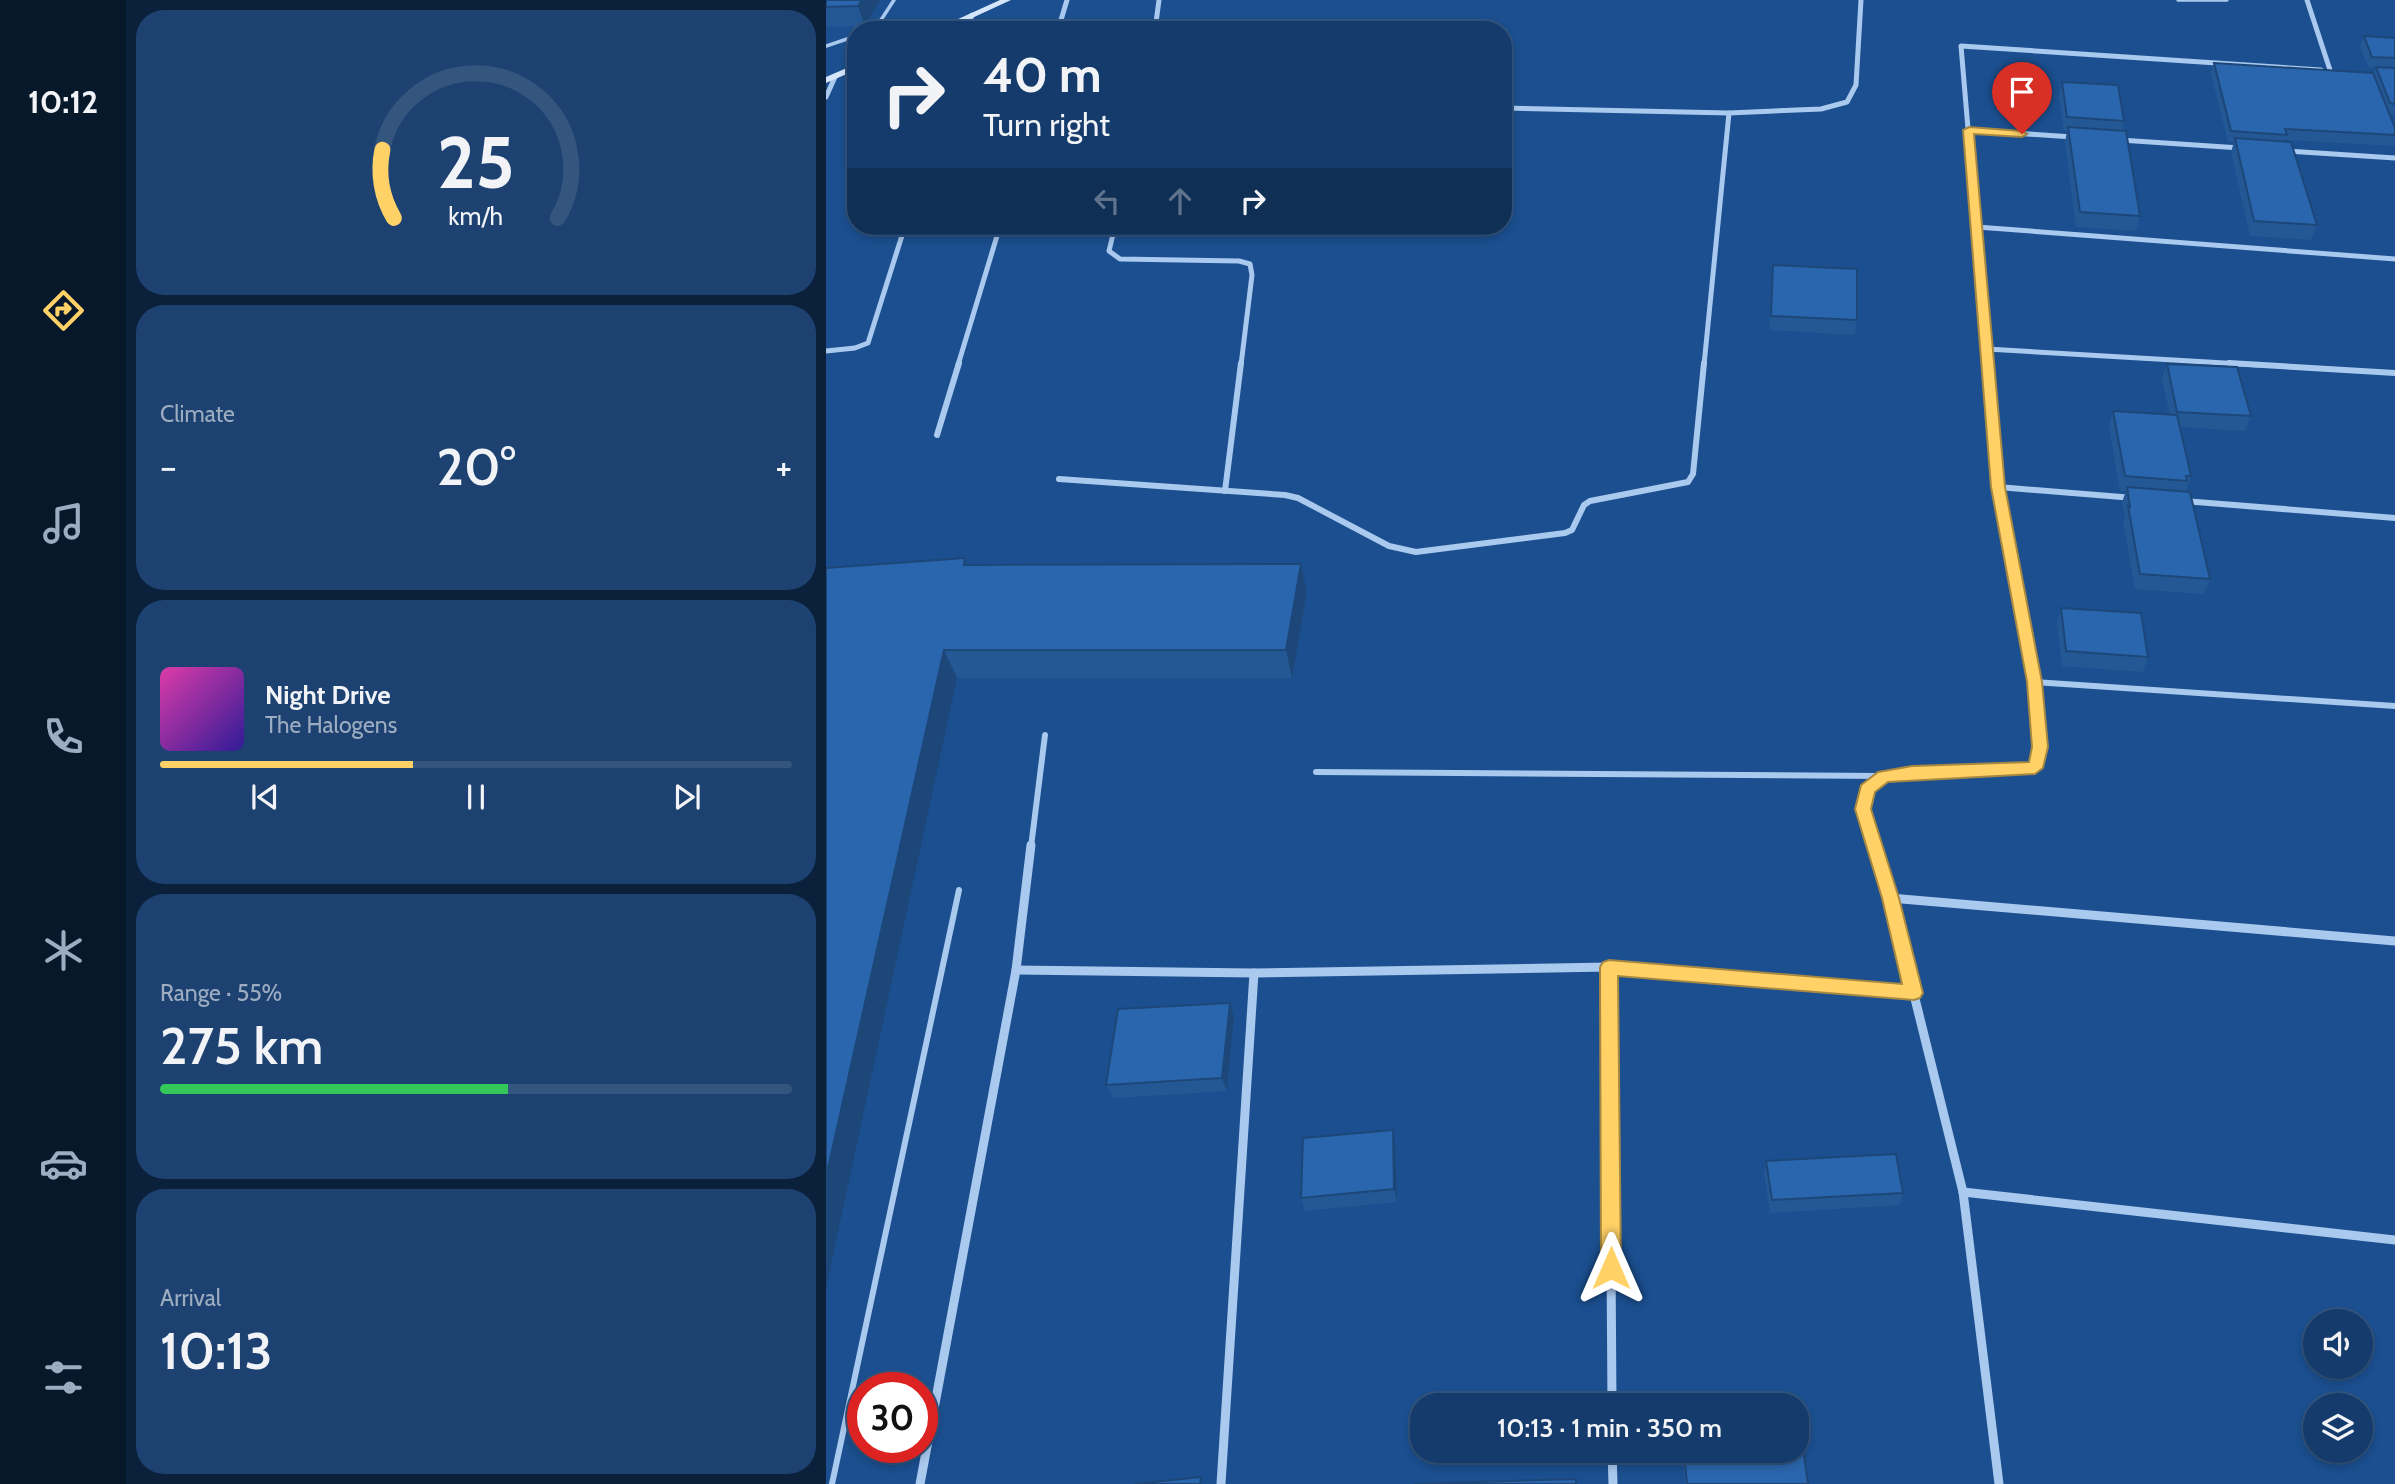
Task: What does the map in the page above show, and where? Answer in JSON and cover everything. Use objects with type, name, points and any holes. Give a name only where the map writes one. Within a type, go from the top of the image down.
[{"type":"street","points":[[958,21],[1007,0]]},
{"type":"street","points":[[1061,21],[1067,0]]},
{"type":"street","points":[[1156,21],[1159,0]]},
{"type":"street","points":[[1512,108],[1729,113],[1821,109],[1847,102],[1856,85],[1861,0]]},
{"type":"street","points":[[2307,0],[2330,70]]},
{"type":"street","points":[[970,21],[972,15]]},
{"type":"street","points":[[1316,772],[1884,776],[2035,768],[2040,747],[2034,682],[1998,487],[1961,46],[2343,71]]},
{"type":"street","points":[[826,97],[830,78],[847,71]]},
{"type":"street","points":[[1059,478],[1298,498],[1389,546],[1416,552],[1565,533],[1572,530],[1584,505],[1590,501],[1688,482],[1693,474],[1729,113]]},
{"type":"street","points":[[1969,130],[2079,138]]},
{"type":"street","points":[[2106,139],[2244,148]]},
{"type":"street","points":[[2285,151],[2395,158]]},
{"type":"street","points":[[1977,227],[2395,259]]},
{"type":"street","points":[[826,351],[855,348],[868,343],[902,235]]},
{"type":"street","points":[[937,435],[997,235]]},
{"type":"street","points":[[1113,235],[1109,251],[1120,259],[1239,261],[1250,264],[1252,275],[1225,491]]},
{"type":"street","points":[[1987,349],[2395,373]]},
{"type":"street","points":[[1998,487],[2149,499]]},
{"type":"street","points":[[2176,501],[2395,518]]},
{"type":"street","points":[[2034,682],[2395,706]]},
{"type":"street","points":[[920,1484],[1016,971],[1045,735]]},
{"type":"street","points":[[1884,776],[1867,789],[1863,809],[1890,898],[1962,1192],[1999,1484]]},
{"type":"street","points":[[1890,898],[2395,941]]},
{"type":"street","points":[[1016,971],[1254,973],[1609,967],[1914,993]]},
{"type":"street","points":[[1609,967],[1612,1393]]},
{"type":"street","points":[[1221,1484],[1254,973]]},
{"type":"street","points":[[1962,1192],[2395,1240]]},
{"type":"street","points":[[1612,1463],[1613,1484]]},
{"type":"lane","points":[[880,21],[894,0]]},
{"type":"lane","points":[[2178,0],[2227,0]]},
{"type":"lane","points":[[826,46],[847,39]]},
{"type":"lane","points":[[832,1484],[959,890]]},
{"type":"building","points":[[826,0],[862,0],[858,6],[826,7]]},
{"type":"building","points":[[2364,36],[2395,38],[2395,58],[2372,57]]},
{"type":"building","points":[[2214,63],[2373,73],[2395,128],[2395,135],[2285,129],[2287,135],[2231,131]]},
{"type":"building","points":[[2376,67],[2395,68],[2395,104],[2390,103]]},
{"type":"building","points":[[2062,82],[2118,85],[2124,121],[2067,117]]},
{"type":"building","points":[[2068,127],[2126,131],[2140,216],[2080,212]]},
{"type":"building","points":[[2235,138],[2291,142],[2317,225],[2254,221]]},
{"type":"building","points":[[1773,265],[1857,269],[1857,320],[1771,316]]},
{"type":"building","points":[[2167,364],[2237,367],[2251,416],[2177,412]]},
{"type":"building","points":[[2113,411],[2177,415],[2191,476],[2186,476],[2187,481],[2125,476]]},
{"type":"building","points":[[2127,487],[2190,492],[2210,579],[2140,574]]},
{"type":"building","points":[[965,558],[964,565],[1301,564],[1286,650],[944,650],[826,1177],[826,568]]},
{"type":"building","points":[[2061,608],[2141,613],[2148,657],[2066,651]]},
{"type":"building","points":[[1230,1003],[1222,1078],[1106,1085],[1118,1009]]},
{"type":"building","points":[[1393,1130],[1394,1189],[1301,1198],[1303,1138]]},
{"type":"building","points":[[1896,1154],[1903,1193],[1772,1200],[1766,1161]]},
{"type":"building","points":[[1685,1463],[1805,1463],[1808,1484],[1687,1484]]},
{"type":"building","points":[[1201,1477],[1200,1484],[1135,1484]]},
{"type":"building","points":[[1576,1479],[1576,1484],[1414,1484]]},
{"type":"route","points":[[1611,1268],[1609,967],[1914,993],[1890,898],[1863,809],[1867,789],[1884,776],[2035,768],[2040,747],[2034,682],[1998,487],[1969,130],[2022,134]]}]
